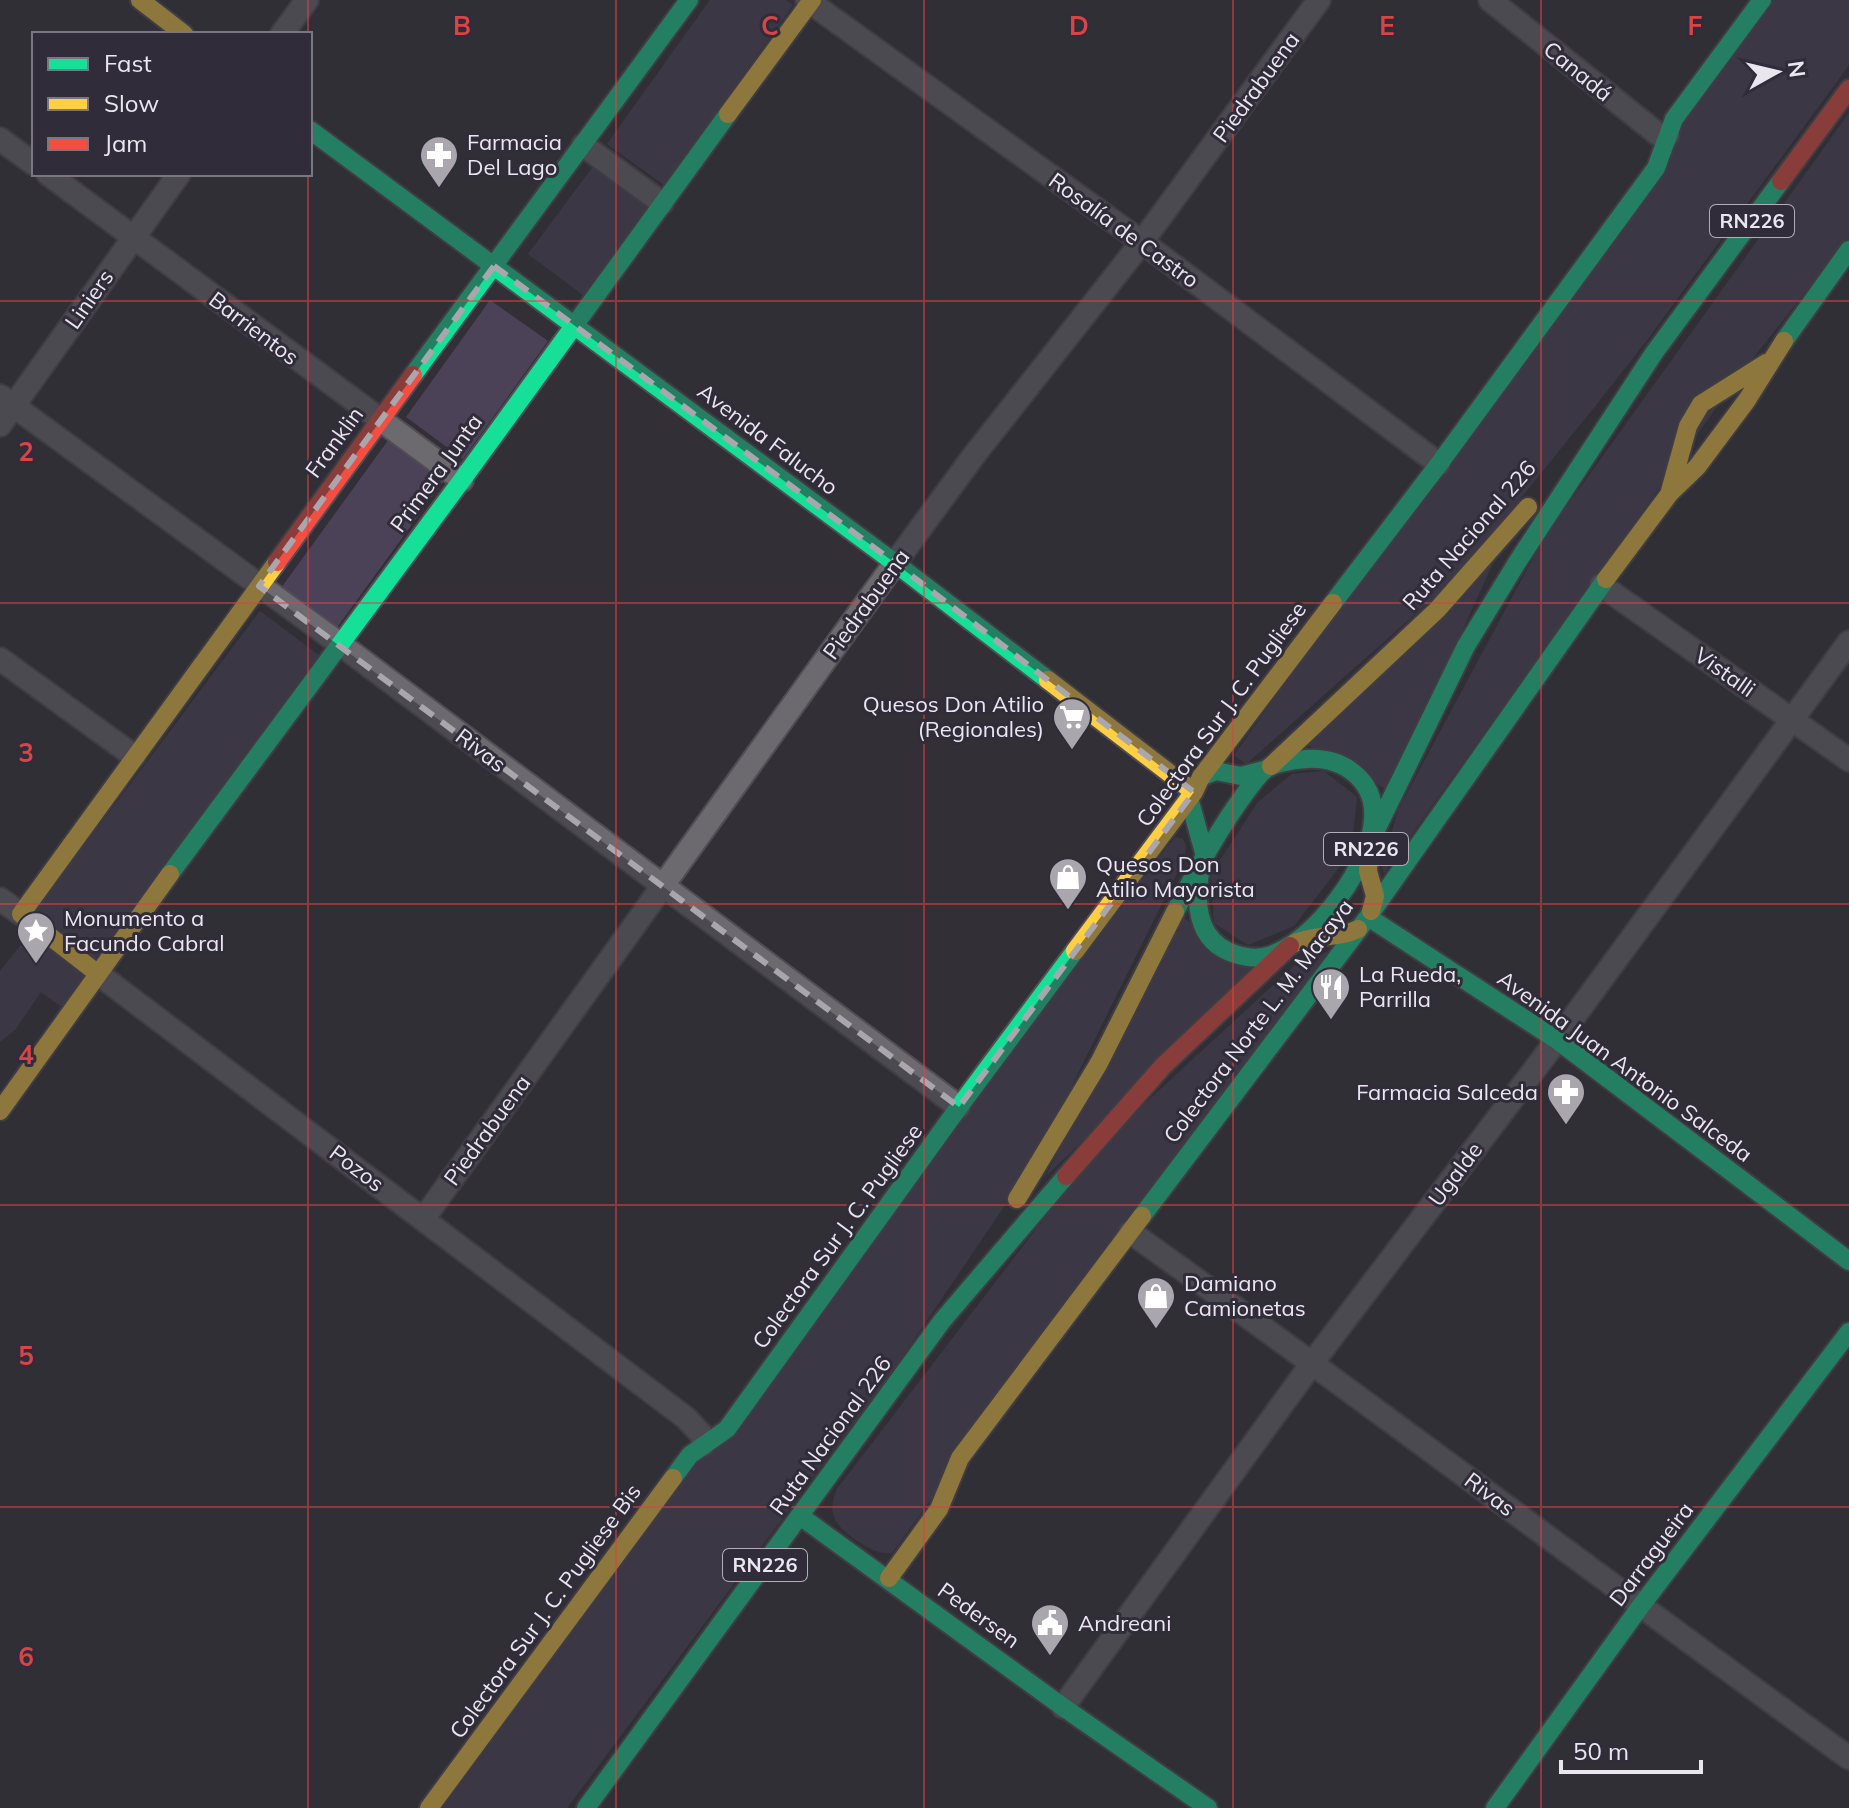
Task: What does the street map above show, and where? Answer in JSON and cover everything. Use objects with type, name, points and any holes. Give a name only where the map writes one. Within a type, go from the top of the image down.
[{"type":"main road","points":[[140,0],[181,32]]},
{"type":"main road","name":"Franklin","points":[[21,914],[689,0]]},
{"type":"main road","name":"Colectora Sur J. C. Pugliese","points":[[703,1445],[727,1429],[959,1107],[1656,168],[1674,119],[1762,0]]},
{"type":"main road","name":"Primera Junta","points":[[0,1111],[97,973],[462,480],[810,1]]},
{"type":"main road","name":"Ruta Nacional 226","points":[[1556,471],[1654,353],[1849,89]]},
{"type":"main road","name":"Avenida Falucho","points":[[312,131],[1195,789]]},
{"type":"main road","name":"Colectora Norte L. M. Macaya","points":[[889,1578],[939,1509],[960,1458],[1366,919],[1601,585],[1670,493],[1697,467],[1747,400],[1770,360],[1849,250]]},
{"type":"main road","name":"Ruta Nacional 226","points":[[942,1321],[1124,1107],[1185,1045],[1311,928],[1346,886],[1466,646],[1654,353]]},
{"type":"main road","name":"Colectora Norte L. M. Macaya","points":[[1670,493],[1694,410],[1714,393],[1749,376],[1770,360]]},
{"type":"main road","name":"Ruta Nacional 226","points":[[586,1808],[942,1321],[1064,1129],[1226,819],[1268,768],[1355,691],[1436,613],[1479,567],[1537,494]]},
{"type":"main road","name":"RN226","points":[[1268,768],[1317,757],[1330,759],[1352,771],[1360,778],[1371,800],[1371,838]]},
{"type":"main road","points":[[1204,860],[1204,845],[1189,810],[1195,789],[1216,771],[1241,776],[1268,768]]},
{"type":"main road","points":[[1292,944],[1316,934],[1349,935],[1366,919],[1375,896],[1367,860],[1371,838]]},
{"type":"main road","name":"Ruta Nacional 226","points":[[1204,860],[1196,885],[1197,912],[1204,932],[1217,947],[1236,955],[1255,958],[1292,944]]},
{"type":"main road","name":"Pozos","points":[[21,914],[97,973]]},
{"type":"main road","name":"Avenida Juan Antonio Salceda","points":[[1366,919],[1557,1040],[1849,1261]]},
{"type":"main road","name":"Darragueira","points":[[1495,1808],[1640,1607],[1849,1332]]},
{"type":"main road","name":"Colectora Sur J. C. Pugliese Bis","points":[[429,1808],[690,1455],[703,1445]]},
{"type":"main road","name":"Pedersen","points":[[800,1516],[1208,1808]]},
{"type":"street","points":[[283,32],[307,0]]},
{"type":"street","name":"Piedrabuena","points":[[424,1218],[975,454],[1142,242],[1319,0]]},
{"type":"street","name":"Canadá","points":[[1490,0],[1659,135],[1668,135]]},
{"type":"street","name":"Rosalía de Castro","points":[[810,1],[1142,242],[1439,464]]},
{"type":"street","points":[[0,139],[32,163]]},
{"type":"street","points":[[583,145],[662,203]]},
{"type":"street","name":"Barrientos","points":[[51,176],[462,480]]},
{"type":"street","name":"Liniers","points":[[0,425],[7,401],[178,176]]},
{"type":"street","name":"Rivas","points":[[7,401],[340,644],[959,1107]]},
{"type":"street","name":"Vistalli","points":[[1601,585],[1849,760]]},
{"type":"street","name":"Ugalde","points":[[1063,1707],[1313,1362],[1557,1040],[1849,642]]},
{"type":"street","points":[[0,659],[134,756]]},
{"type":"street","name":"Pozos","points":[[0,899],[21,914]]},
{"type":"street","name":"Pozos","points":[[97,973],[686,1418],[702,1435],[703,1445]]},
{"type":"street","name":"Rivas","points":[[1130,1232],[1313,1362],[1640,1607],[1849,1758]]},
{"type":"highlighted area","points":[[494,266],[895,563],[1194,792],[959,1107],[259,586]]},
{"type":"shaded area","points":[[710,0],[786,0],[793,5],[664,185],[607,144]]},
{"type":"shaded area","points":[[1772,0],[1849,0],[1849,65],[1647,340],[1457,577],[1246,764],[1234,755]]},
{"type":"shaded area","points":[[1849,113],[1849,237],[1741,373],[1384,873],[1382,867],[1398,810],[1544,538]]},
{"type":"shaded area","points":[[595,164],[650,205],[583,295],[528,254]]},
{"type":"shaded area","points":[[490,300],[548,341],[463,459],[406,417]]},
{"type":"shaded area","points":[[389,439],[445,479],[336,629],[281,588]]},
{"type":"shaded area","points":[[1493,563],[1389,791],[1308,745]]},
{"type":"shaded area","points":[[260,611],[320,656],[94,960],[33,914]]},
{"type":"shaded area","points":[[1324,771],[1357,797],[1351,852],[1294,926],[1248,945],[1214,923],[1211,874],[1258,802],[1292,774]]},
{"type":"shaded area","points":[[1175,837],[1183,839],[1186,846],[1184,859],[1033,1164],[898,1363],[567,1808],[443,1808],[695,1466]]},
{"type":"shaded area","points":[[1184,918],[1257,971],[1045,1177]]},
{"type":"shaded area","points":[[31,932],[88,975],[63,1008],[41,992],[15,1030],[0,1042],[0,971]]},
{"type":"shaded area","points":[[1331,952],[892,1553],[869,1548],[852,1537],[833,1515],[837,1489],[1102,1143],[1307,954]]},
{"type":"traffic: fast","points":[[413,375],[689,0]]},
{"type":"traffic: fast","points":[[1333,603],[1656,168],[1674,119],[1762,0]]},
{"type":"traffic: fast","points":[[170,874],[728,114]]},
{"type":"traffic: fast","points":[[312,131],[1048,680]]},
{"type":"traffic: fast","points":[[1373,836],[1466,646],[1518,561],[1654,353],[1781,181]]},
{"type":"traffic: fast","points":[[1784,341],[1849,250]]},
{"type":"traffic: fast","points":[[1142,1216],[1368,917],[1606,579]]},
{"type":"traffic: fast","points":[[1175,912],[1199,866],[1226,821],[1266,769],[1302,759],[1333,762],[1355,774],[1369,793],[1373,805],[1372,828],[1352,879],[1314,926],[1271,955],[1240,955],[1221,948],[1211,939],[1204,929],[1198,904],[1202,863]]},
{"type":"traffic: fast","points":[[1201,777],[1216,771],[1241,776],[1264,770]]},
{"type":"traffic: fast","points":[[1189,798],[1205,856]]},
{"type":"traffic: fast","points":[[1368,917],[1557,1040],[1849,1261]]},
{"type":"traffic: fast","points":[[673,1478],[690,1455],[727,1429],[1075,951]]},
{"type":"traffic: fast","points":[[586,1808],[942,1321],[1066,1176]]},
{"type":"traffic: fast","points":[[1495,1808],[1640,1607],[1849,1332]]},
{"type":"traffic: fast","points":[[800,1516],[1208,1808]]},
{"type":"traffic: slow","points":[[140,0],[181,32]]},
{"type":"traffic: slow","points":[[728,114],[812,0]]},
{"type":"traffic: slow","points":[[1606,579],[1670,493],[1697,467],[1747,400],[1784,341]]},
{"type":"traffic: slow","points":[[1670,491],[1688,426],[1701,404],[1766,363]]},
{"type":"traffic: slow","points":[[1271,766],[1437,610],[1528,507]]},
{"type":"traffic: slow","points":[[97,973],[21,914],[277,562]]},
{"type":"traffic: slow","points":[[1075,951],[1194,792],[1201,777],[1333,603]]},
{"type":"traffic: slow","points":[[1048,680],[1194,792]]},
{"type":"traffic: slow","points":[[1370,841],[1368,871],[1375,896],[1371,911]]},
{"type":"traffic: slow","points":[[0,1111],[170,874]]},
{"type":"traffic: slow","points":[[1017,1199],[1099,1063],[1175,912]]},
{"type":"traffic: slow","points":[[1295,943],[1358,929]]},
{"type":"traffic: slow","points":[[889,1578],[939,1509],[960,1458],[1142,1216]]},
{"type":"traffic: slow","points":[[429,1808],[673,1478]]},
{"type":"traffic: jam","points":[[1781,181],[1849,89]]},
{"type":"traffic: jam","points":[[277,562],[413,375]]},
{"type":"traffic: jam","points":[[1066,1176],[1163,1066],[1290,946]]},
{"type":"place","name":"Farmacia Del Lago","points":[[439,189]]},
{"type":"place","name":"Quesos Don Atilio (Regionales)","points":[[1072,751]]},
{"type":"place","name":"Quesos Don Atilio Mayorista","points":[[1068,911]]},
{"type":"place","name":"Monumento a Facundo Cabral","points":[[36,965]]},
{"type":"place","name":"La Rueda, Parrilla","points":[[1331,1021]]},
{"type":"place","name":"Farmacia Salceda","points":[[1566,1126]]},
{"type":"place","name":"Damiano Camionetas","points":[[1156,1330]]},
{"type":"place","name":"Andreani","points":[[1050,1657]]}]
